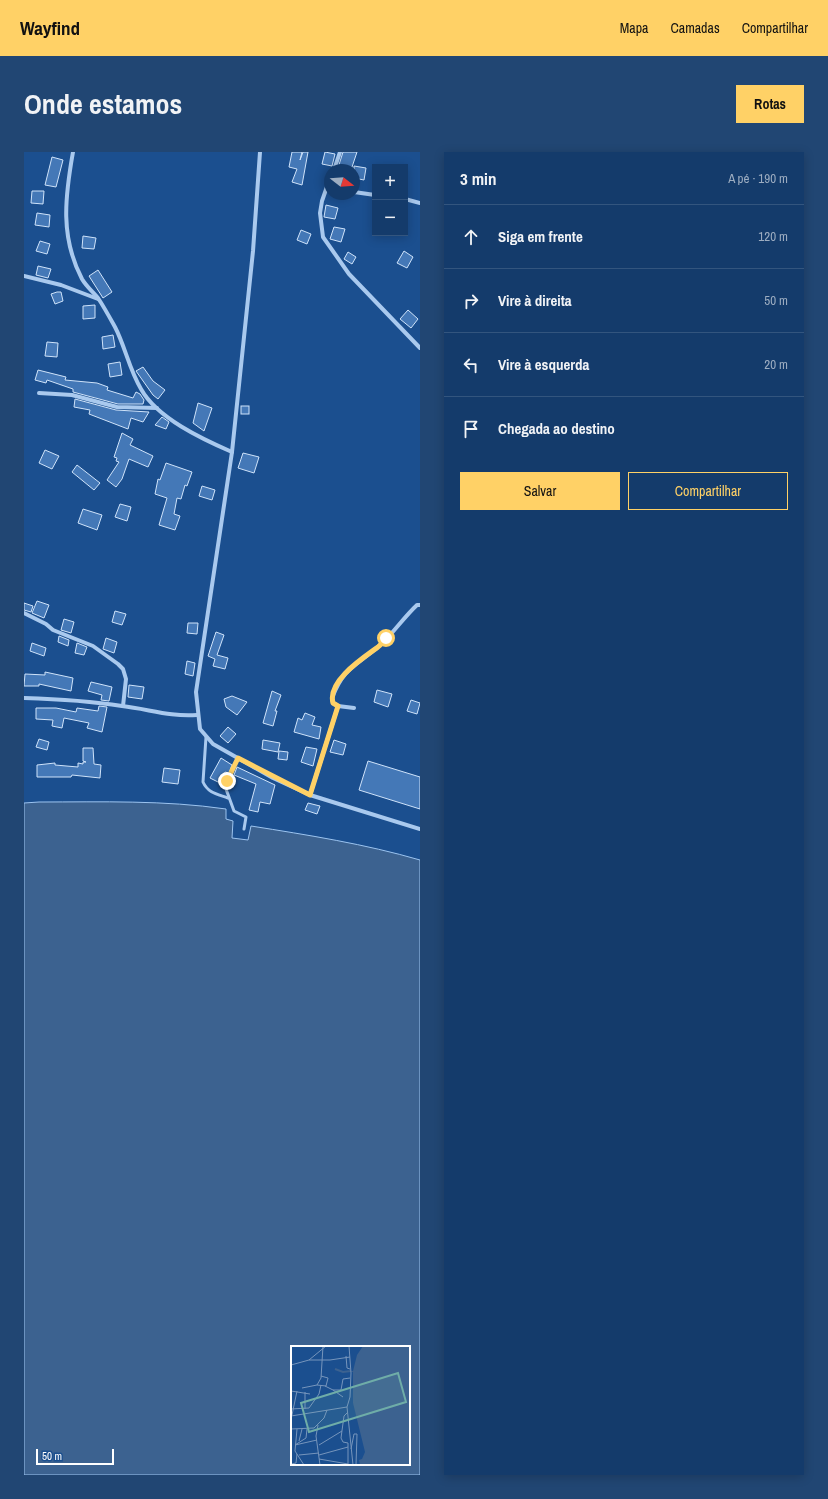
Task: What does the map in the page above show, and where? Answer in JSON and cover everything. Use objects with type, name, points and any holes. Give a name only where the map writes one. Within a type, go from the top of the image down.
[{"type":"street","points":[[73,152],[67,188],[65,221],[72,253],[83,281],[99,300],[116,329],[129,366],[141,390],[157,408],[204,440],[232,452]]},
{"type":"street","points":[[260,152],[253,251],[232,452],[196,692],[197,715],[200,729],[213,744],[310,795],[420,829]]},
{"type":"street","points":[[336,164],[340,152]]},
{"type":"street","points":[[360,193],[372,194]]},
{"type":"street","points":[[324,200],[320,213],[324,237],[349,274],[420,348]]},
{"type":"street","points":[[408,200],[420,203]]},
{"type":"street","points":[[24,276],[61,285],[99,300]]},
{"type":"street","points":[[39,393],[72,394],[116,406],[157,408]]},
{"type":"street","points":[[354,708],[338,706],[333,703],[332,698],[342,676],[346,671],[379,646],[417,605],[420,605]]},
{"type":"street","points":[[24,613],[46,624],[54,630],[93,646],[118,664],[123,670],[126,679],[123,706]]},
{"type":"street","points":[[24,698],[52,699],[123,706],[162,714],[183,716],[197,715]]},
{"type":"street","points":[[310,795],[338,706]]},
{"type":"lane","points":[[206,737],[203,782],[212,793],[228,798]]},
{"type":"lane","points":[[238,758],[227,781],[226,789],[234,811],[246,817],[244,829]]},
{"type":"water","points":[[133,802],[179,804],[226,809],[226,819],[233,821],[232,838],[248,840],[251,826],[315,836],[420,860],[420,1475],[24,1475],[24,803]]},
{"type":"building","points":[[292,152],[302,152],[300,160],[303,152],[308,152],[302,185],[292,182],[297,169],[289,167]]},
{"type":"building","points":[[325,152],[335,154],[332,164],[322,164]]},
{"type":"building","points":[[343,152],[357,152],[353,164],[339,164]]},
{"type":"building","points":[[52,157],[63,160],[56,187],[45,185]]},
{"type":"building","points":[[360,167],[366,168],[364,180],[360,179]]},
{"type":"building","points":[[32,191],[44,191],[43,204],[31,203]]},
{"type":"building","points":[[326,205],[338,208],[335,219],[324,217]]},
{"type":"building","points":[[37,213],[50,215],[49,227],[35,225]]},
{"type":"building","points":[[334,227],[345,229],[341,242],[330,239]]},
{"type":"building","points":[[301,230],[311,234],[307,244],[297,240]]},
{"type":"building","points":[[83,236],[96,238],[94,249],[82,248]]},
{"type":"building","points":[[40,241],[50,244],[47,254],[36,251]]},
{"type":"building","points":[[404,251],[413,257],[407,268],[397,263]]},
{"type":"building","points":[[348,252],[356,257],[352,264],[344,259]]},
{"type":"building","points":[[38,266],[51,269],[48,278],[36,275]]},
{"type":"building","points":[[98,270],[112,292],[103,298],[89,276]]},
{"type":"building","points":[[61,292],[63,301],[55,304],[51,294]]},
{"type":"building","points":[[95,305],[95,318],[83,319],[83,306]]},
{"type":"building","points":[[408,310],[418,319],[411,328],[400,319]]},
{"type":"building","points":[[113,335],[115,347],[103,349],[102,337]]},
{"type":"building","points":[[47,342],[58,343],[57,357],[45,356]]},
{"type":"building","points":[[120,362],[122,375],[110,377],[108,364]]},
{"type":"building","points":[[143,367],[153,381],[165,390],[158,399],[153,395],[136,371]]},
{"type":"building","points":[[38,370],[66,377],[65,380],[97,383],[108,387],[107,390],[133,398],[136,392],[140,394],[144,400],[143,404],[118,404],[73,392],[73,389],[47,380],[46,383],[35,380]]},
{"type":"building","points":[[75,399],[116,410],[149,412],[143,422],[131,418],[128,429],[89,414],[90,410],[74,407]]},
{"type":"building","points":[[198,403],[212,408],[204,431],[193,423]]},
{"type":"building","points":[[241,406],[249,406],[249,414],[241,414]]},
{"type":"building","points":[[162,417],[169,422],[166,429],[155,425]]},
{"type":"building","points":[[122,433],[133,439],[130,445],[153,456],[148,467],[129,459],[122,479],[116,487],[107,480],[119,462],[116,461],[117,458],[114,457]]},
{"type":"building","points":[[45,450],[59,456],[52,469],[39,463]]},
{"type":"building","points":[[243,453],[259,457],[254,473],[238,468]]},
{"type":"building","points":[[166,463],[192,472],[187,486],[185,485],[181,499],[177,498],[174,514],[180,516],[175,530],[159,525],[167,498],[155,494],[158,479],[160,480]]},
{"type":"building","points":[[77,465],[100,483],[94,490],[72,472]]},
{"type":"building","points":[[202,486],[215,490],[212,500],[199,496]]},
{"type":"building","points":[[120,504],[131,507],[127,521],[115,517]]},
{"type":"building","points":[[83,509],[102,515],[97,530],[78,523]]},
{"type":"building","points":[[37,601],[49,605],[44,618],[32,613]]},
{"type":"building","points":[[24,603],[33,606],[31,612],[24,610]]},
{"type":"building","points":[[115,611],[126,614],[122,625],[112,622]]},
{"type":"building","points":[[64,619],[74,622],[71,633],[61,630]]},
{"type":"building","points":[[188,623],[198,623],[197,634],[187,633]]},
{"type":"building","points":[[216,632],[224,635],[217,655],[228,658],[225,669],[213,666],[215,659],[208,656]]},
{"type":"building","points":[[59,636],[69,640],[68,646],[58,642]]},
{"type":"building","points":[[106,638],[117,642],[114,653],[103,649]]},
{"type":"building","points":[[32,643],[46,648],[44,656],[30,651]]},
{"type":"building","points":[[77,643],[87,647],[84,655],[75,653]]},
{"type":"building","points":[[187,661],[195,663],[193,676],[185,674]]},
{"type":"building","points":[[45,672],[73,678],[71,691],[39,684],[39,686],[24,686],[25,674],[45,675]]},
{"type":"building","points":[[91,682],[112,687],[109,701],[101,700],[102,695],[88,691]]},
{"type":"building","points":[[129,685],[144,687],[142,699],[128,697]]},
{"type":"building","points":[[377,690],[392,694],[388,707],[374,702]]},
{"type":"building","points":[[272,691],[281,695],[275,711],[277,711],[273,726],[263,723]]},
{"type":"building","points":[[232,696],[247,702],[237,715],[226,707],[224,699]]},
{"type":"building","points":[[411,700],[420,703],[417,714],[407,711]]},
{"type":"building","points":[[99,706],[107,707],[102,732],[87,728],[89,723],[64,718],[62,728],[52,726],[53,720],[36,719],[36,708],[56,708],[76,712],[77,708],[98,711]]},
{"type":"building","points":[[305,713],[315,717],[312,725],[321,727],[319,739],[294,732],[298,718],[302,720]]},
{"type":"building","points":[[228,727],[236,734],[228,743],[220,736]]},
{"type":"building","points":[[39,739],[49,742],[47,750],[36,747]]},
{"type":"building","points":[[263,740],[280,743],[278,752],[262,749]]},
{"type":"building","points":[[334,740],[346,744],[343,755],[330,752]]},
{"type":"building","points":[[306,747],[317,749],[313,766],[301,762]]},
{"type":"building","points":[[83,748],[93,748],[94,764],[101,765],[100,778],[72,775],[71,777],[37,777],[37,765],[55,763],[55,765],[78,767],[78,763],[83,764],[83,762],[86,762],[83,761]]},
{"type":"building","points":[[279,751],[288,752],[287,760],[278,759]]},
{"type":"building","points":[[221,758],[232,765],[229,773],[225,772],[220,783],[210,778]]},
{"type":"building","points":[[368,761],[420,777],[420,809],[359,790]]},
{"type":"building","points":[[237,767],[275,785],[270,804],[260,802],[258,812],[249,810],[256,784],[234,775]]},
{"type":"building","points":[[164,768],[180,770],[178,784],[162,782]]},
{"type":"building","points":[[308,803],[320,806],[317,814],[305,810]]},
{"type":"route","points":[[227,781],[238,758],[273,778],[310,795],[338,706],[333,703],[332,698],[335,689],[346,671],[379,646],[386,638]]}]
